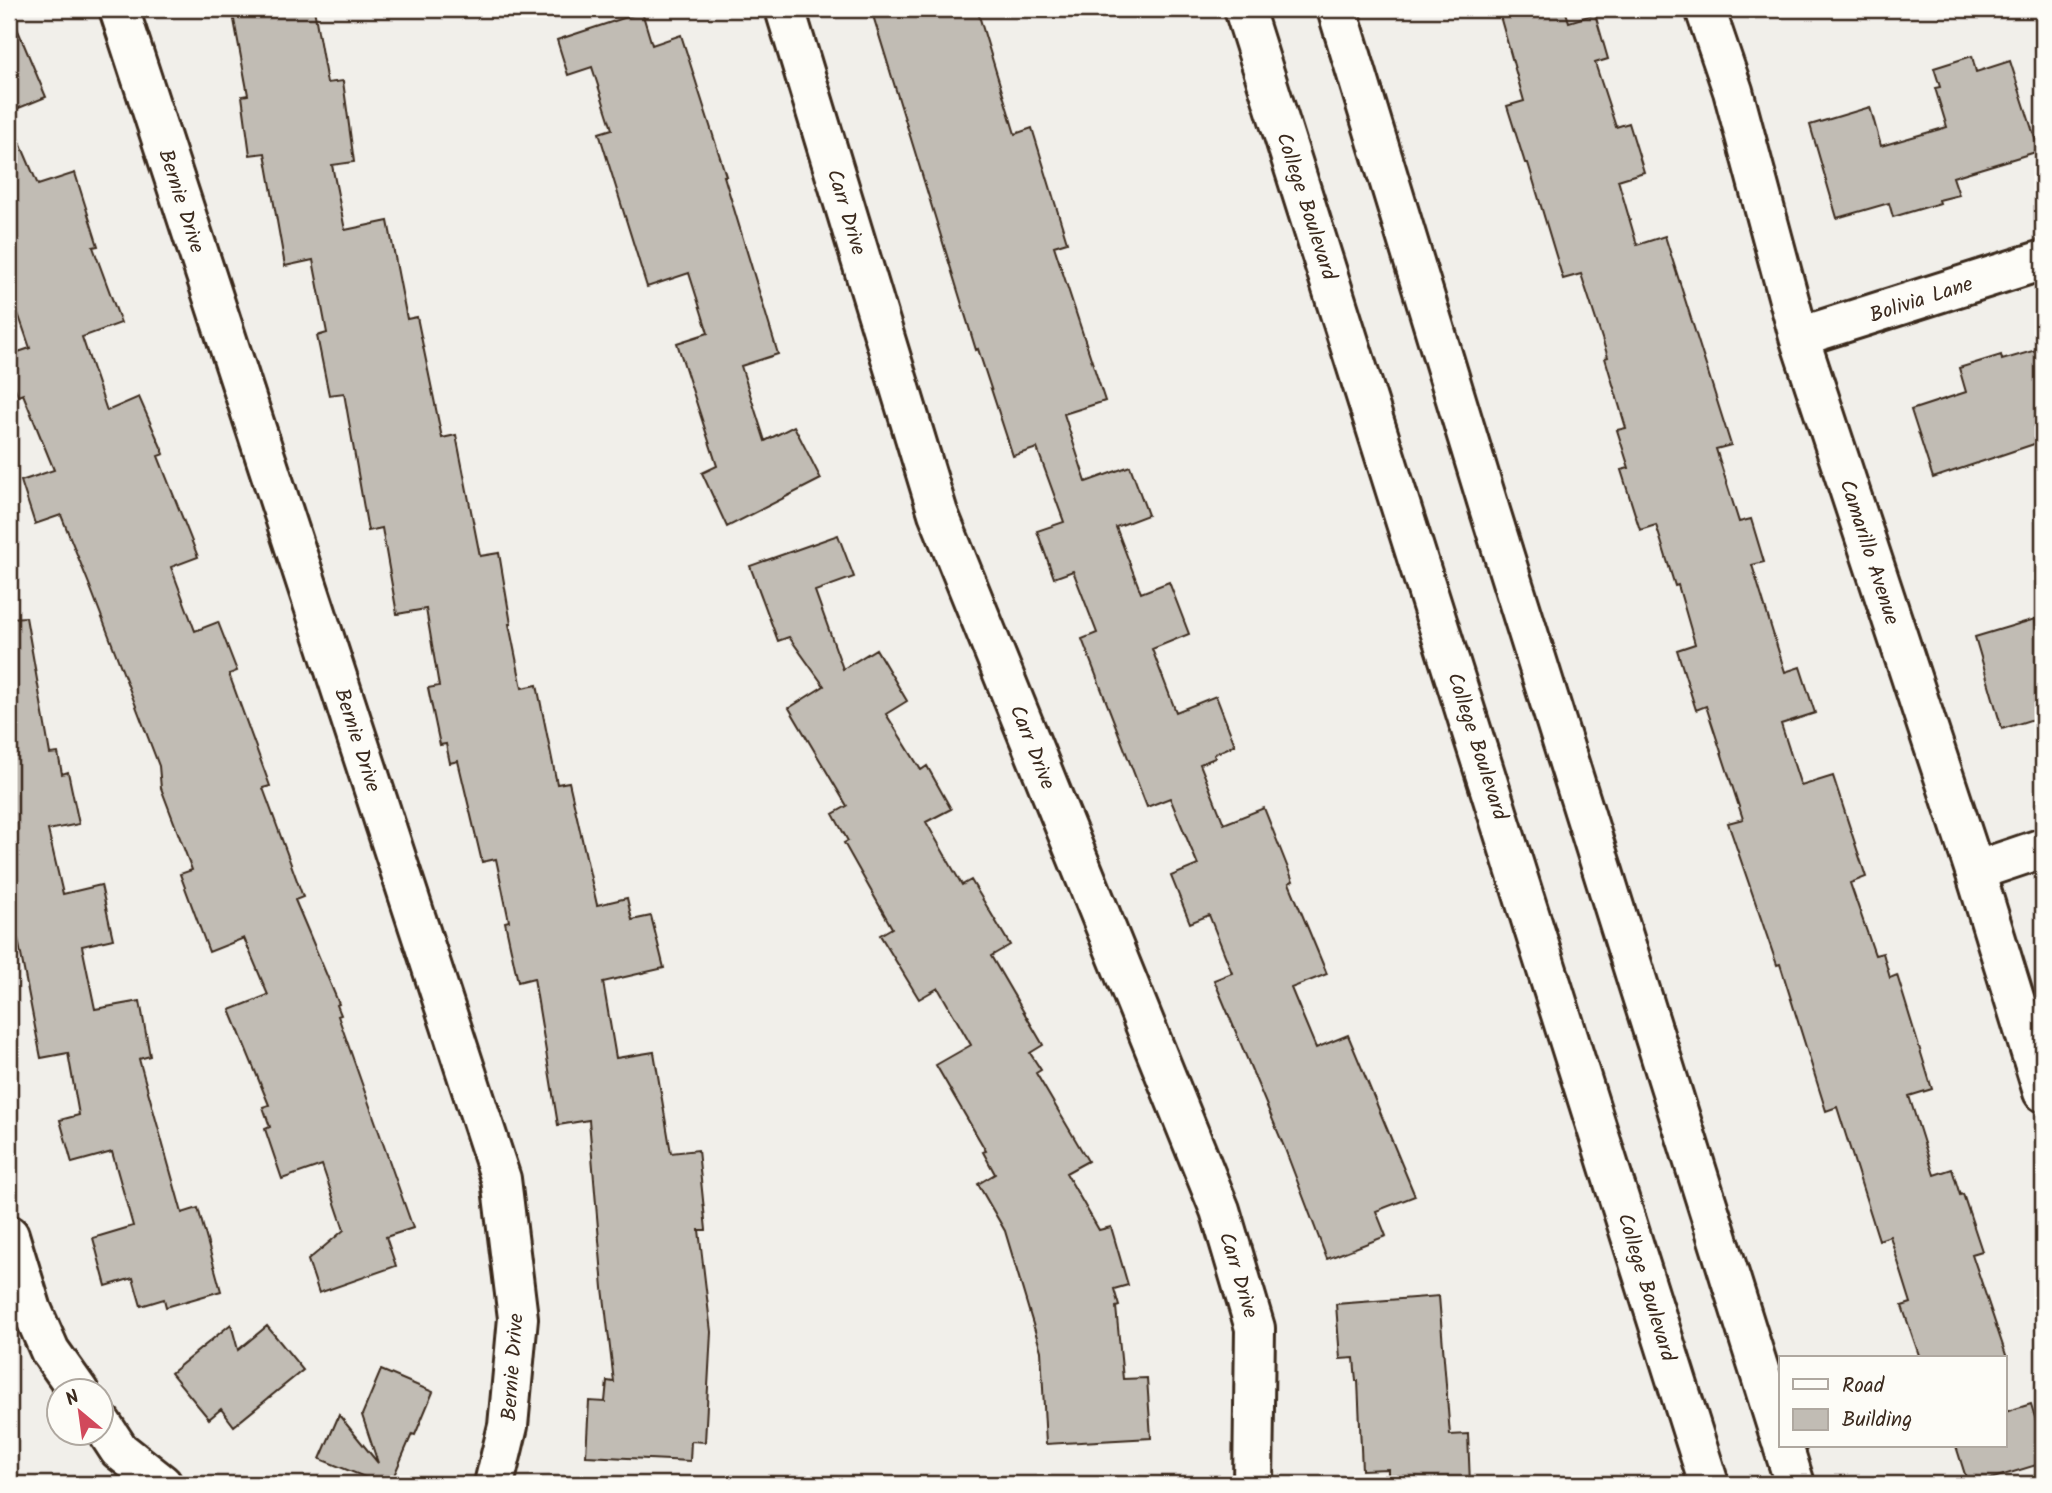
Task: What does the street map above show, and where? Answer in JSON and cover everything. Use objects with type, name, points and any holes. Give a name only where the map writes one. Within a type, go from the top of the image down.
[{"type":"street","name":"Bernie Drive","points":[[119,9],[501,1179],[519,1318],[508,1426],[494,1484]]},
{"type":"street","name":"Carr Drive","points":[[785,9],[939,513],[1220,1210],[1255,1328],[1253,1484]]},
{"type":"street","name":"College Boulevard","points":[[1244,9],[1709,1484]]},
{"type":"street","points":[[1337,9],[1494,525],[1779,1434]]},
{"type":"street","name":"Camarillo Avenue","points":[[1706,9],[1733,91],[1799,337],[1975,871],[2043,1092]]},
{"type":"street","name":"Bolivia Lane","points":[[1799,337],[2043,260]]},
{"type":"street","points":[[1975,871],[2043,848]]},
{"type":"street","points":[[9,1235],[32,1310],[50,1351],[70,1378]]},
{"type":"street","points":[[116,1444],[162,1484]]},
{"type":"street","points":[[1784,1448],[1795,1484]]},
{"type":"building","points":[[9,9],[46,97],[9,112]]},
{"type":"building","points":[[232,9],[314,9],[327,83],[343,81],[354,162],[332,165],[345,230],[388,221],[407,319],[417,317],[442,438],[456,435],[480,556],[499,553],[522,688],[537,685],[557,784],[569,782],[597,905],[627,898],[632,920],[651,916],[664,968],[603,982],[616,1058],[654,1052],[671,1153],[698,1150],[706,1230],[699,1230],[711,1332],[705,1442],[691,1441],[690,1461],[586,1456],[589,1401],[605,1402],[607,1381],[614,1382],[589,1120],[558,1125],[534,978],[518,982],[505,922],[509,921],[496,859],[482,862],[458,761],[450,763],[446,744],[440,745],[428,688],[439,686],[426,609],[397,614],[382,528],[368,531],[344,393],[329,395],[317,336],[327,333],[313,260],[285,266],[265,153],[250,155],[242,96],[248,95]]},
{"type":"building","points":[[871,9],[977,9],[1015,134],[1032,128],[1067,242],[1054,246],[1105,401],[1064,414],[1086,482],[1130,466],[1148,515],[1116,527],[1141,593],[1169,582],[1189,634],[1152,649],[1176,712],[1216,696],[1235,745],[1214,754],[1215,758],[1200,764],[1224,824],[1264,808],[1293,881],[1289,883],[1327,974],[1291,988],[1316,1048],[1348,1035],[1415,1196],[1376,1211],[1386,1236],[1327,1259],[1285,1149],[1214,980],[1232,973],[1209,915],[1190,923],[1171,876],[1198,865],[1170,798],[1147,807],[1082,639],[1097,633],[1073,571],[1054,578],[1037,531],[1064,522],[1037,448],[1013,456],[978,349],[976,350]]},
{"type":"building","points":[[1498,9],[1565,9],[1569,22],[1595,14],[1608,59],[1595,63],[1616,127],[1629,123],[1644,172],[1618,180],[1637,245],[1665,236],[1731,445],[1716,449],[1739,522],[1751,519],[1764,562],[1752,565],[1785,672],[1800,667],[1815,713],[1781,724],[1801,786],[1833,776],[1866,877],[1850,883],[1875,955],[1883,953],[1890,978],[1897,975],[1932,1089],[1909,1096],[1934,1175],[1952,1169],[1960,1195],[1963,1194],[1982,1251],[1972,1254],[2006,1356],[1919,1356],[1902,1306],[1911,1303],[1890,1236],[1879,1240],[1837,1107],[1826,1111],[1780,964],[1777,965],[1728,823],[1743,819],[1706,706],[1696,710],[1677,650],[1695,644],[1678,585],[1675,586],[1656,525],[1640,530],[1621,470],[1629,468],[1617,430],[1626,428],[1605,358],[1608,357],[1581,274],[1563,279],[1528,163],[1525,163],[1507,106],[1524,101]]},
{"type":"building","points":[[642,12],[652,45],[681,35],[778,354],[741,366],[765,441],[794,426],[821,479],[727,527],[702,473],[717,466],[677,343],[708,333],[689,273],[647,287],[599,133],[612,129],[592,67],[568,75],[557,40]]},
{"type":"building","points":[[1972,56],[1976,72],[2010,61],[2039,151],[1953,177],[1959,195],[1939,200],[1940,203],[1893,217],[1889,203],[1837,218],[1810,125],[1870,107],[1881,146],[1947,127],[1935,88],[1940,87],[1934,68]]},
{"type":"building","points":[[9,117],[38,185],[75,173],[98,246],[93,247],[121,323],[82,337],[107,411],[139,397],[164,454],[158,456],[198,557],[171,567],[195,631],[218,622],[237,671],[229,674],[270,786],[263,788],[303,897],[295,900],[339,1004],[337,1005],[341,1015],[338,1016],[413,1228],[386,1237],[396,1266],[319,1293],[308,1260],[344,1230],[322,1165],[282,1179],[265,1129],[270,1127],[263,1107],[269,1105],[230,1010],[268,995],[244,938],[209,952],[180,874],[192,870],[161,788],[159,766],[89,584],[61,515],[35,524],[21,481],[54,470],[23,394],[18,396],[9,371],[9,355],[30,348],[9,287]]},
{"type":"building","points":[[2043,348],[2043,441],[1933,478],[1911,410],[1966,392],[1959,368],[2001,355],[2002,360]]},
{"type":"building","points":[[838,535],[854,577],[815,591],[843,669],[876,649],[907,701],[886,714],[921,770],[927,766],[951,809],[926,822],[962,885],[971,880],[1010,945],[991,956],[1043,1045],[1030,1053],[1041,1070],[1036,1073],[1088,1161],[1066,1173],[1099,1230],[1111,1227],[1128,1285],[1114,1289],[1119,1306],[1116,1307],[1123,1379],[1147,1378],[1151,1438],[1046,1444],[1041,1351],[1005,1231],[978,1184],[995,1174],[983,1152],[986,1151],[936,1065],[971,1045],[938,988],[919,999],[880,935],[892,928],[844,843],[848,841],[833,814],[847,806],[789,708],[824,686],[789,637],[778,641],[750,566]]},
{"type":"building","points":[[26,617],[50,754],[58,753],[62,774],[68,772],[79,824],[48,830],[63,894],[101,885],[113,939],[82,946],[95,1009],[140,1001],[150,1056],[139,1059],[182,1213],[198,1208],[221,1291],[166,1307],[164,1299],[141,1306],[133,1278],[106,1286],[93,1238],[133,1226],[112,1152],[72,1163],[60,1120],[79,1115],[68,1053],[41,1058],[18,939],[9,941],[9,618]]},
{"type":"building","points":[[2035,619],[2038,631],[2043,629],[2043,716],[2002,729],[1975,637]]},
{"type":"building","points":[[1439,1296],[1450,1435],[1468,1434],[1470,1484],[1388,1484],[1388,1469],[1362,1470],[1358,1381],[1354,1358],[1340,1359],[1336,1304]]},
{"type":"building","points":[[231,1324],[238,1350],[267,1326],[303,1370],[234,1426],[221,1409],[209,1419],[171,1373]]},
{"type":"building","points":[[381,1370],[433,1392],[392,1480],[395,1484],[382,1484],[320,1459],[339,1415],[378,1463],[362,1415]]},
{"type":"building","points":[[2031,1404],[2043,1444],[2043,1463],[1968,1484],[1957,1448],[2007,1448],[2007,1411]]}]
